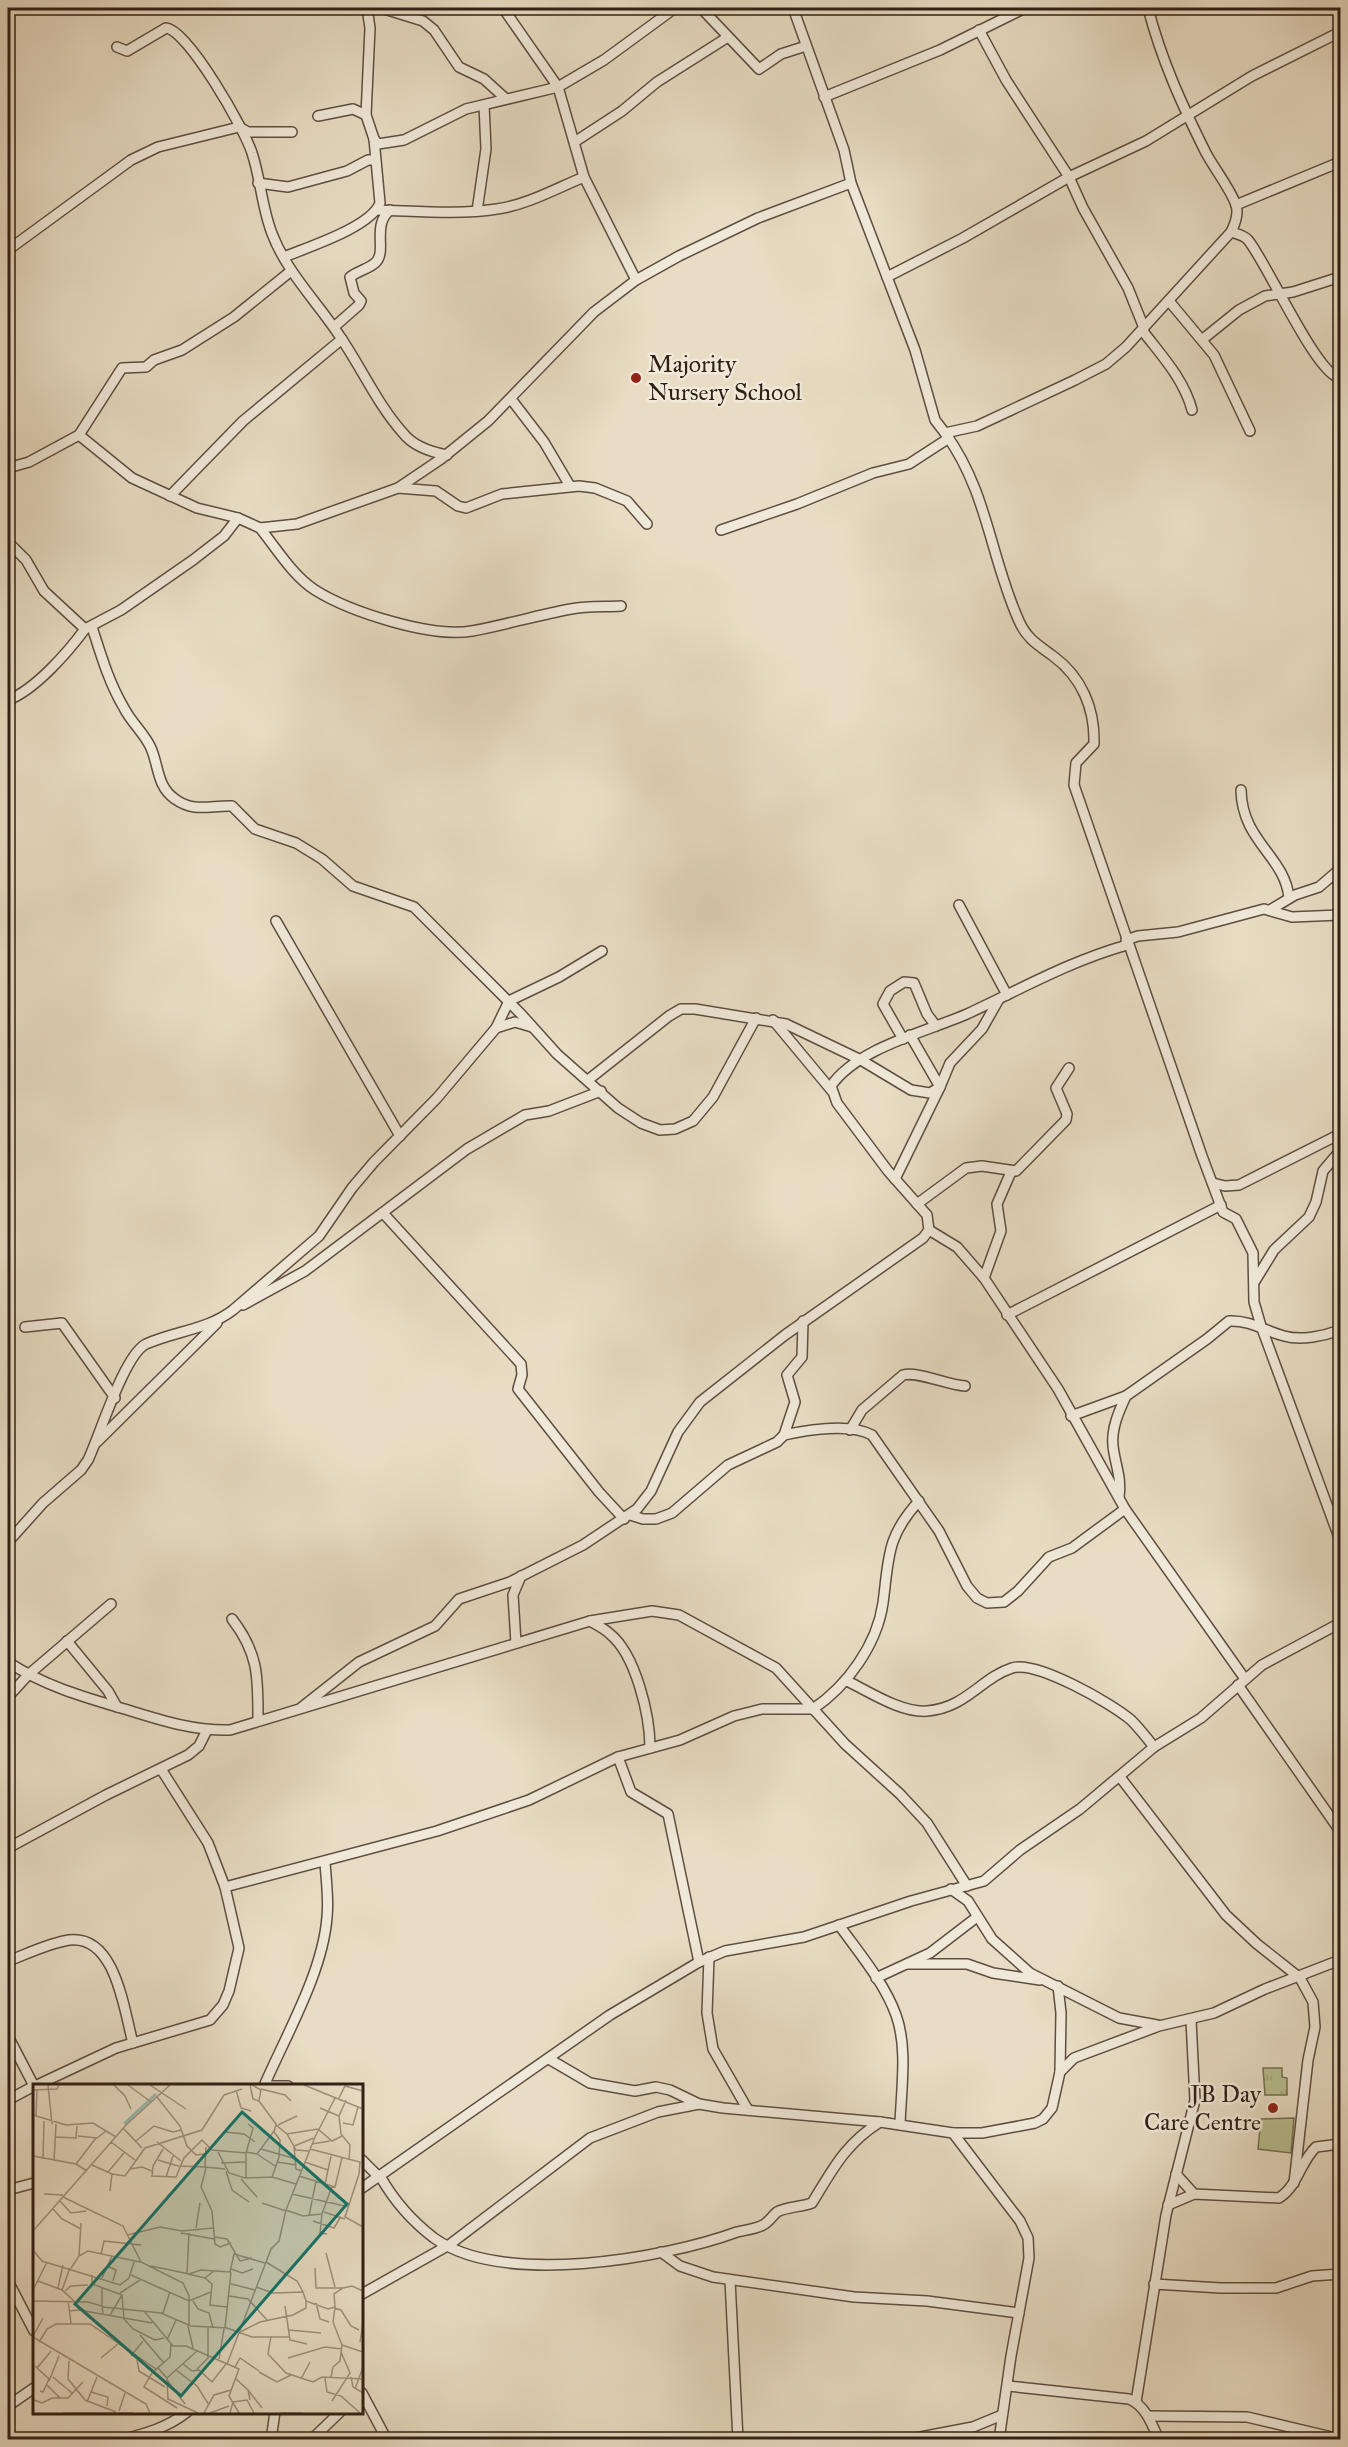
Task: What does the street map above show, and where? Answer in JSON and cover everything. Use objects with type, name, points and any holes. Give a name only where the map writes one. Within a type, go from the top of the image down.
[{"type":"street","points":[[367,8],[370,28],[366,115],[374,139],[374,160],[381,196],[377,210]]},
{"type":"street","points":[[381,8],[423,21],[434,30],[459,67],[467,73],[484,79],[507,99]]},
{"type":"street","points":[[503,8],[558,87],[576,141],[584,177],[636,280]]},
{"type":"street","points":[[374,139],[378,144],[404,140],[461,111],[558,87],[604,60],[675,8]]},
{"type":"street","points":[[701,8],[759,69],[781,54],[806,46]]},
{"type":"street","points":[[794,8],[844,150],[852,183],[915,350],[934,420],[962,454],[976,486],[1019,620],[1030,641],[1070,671],[1088,699],[1094,727],[1094,744],[1076,763],[1074,784],[1126,943],[1224,1214],[1234,1217],[1253,1253],[1254,1302],[1261,1326],[1341,1540]]},
{"type":"street","points":[[824,97],[940,50],[1025,8]]},
{"type":"street","points":[[721,530],[797,504],[873,473],[909,464],[947,436],[977,426],[1106,364],[1143,329],[1231,232],[1235,222],[1236,205],[1188,117],[1158,47],[1148,8]]},
{"type":"street","points":[[117,46],[127,51],[161,30],[171,28],[187,43],[251,150],[273,236],[291,271],[334,327],[403,434],[429,451],[447,455]]},
{"type":"street","points":[[979,30],[1006,80],[1069,177],[1083,208],[1128,288],[1143,329],[1177,376],[1192,410]]},
{"type":"street","points":[[887,277],[963,238],[1069,177],[1146,141],[1252,76],[1341,32]]},
{"type":"street","points":[[576,141],[622,111],[657,82],[728,37]]},
{"type":"street","points":[[477,211],[486,149],[484,105]]},
{"type":"street","points":[[318,116],[353,109],[366,115]]},
{"type":"street","points":[[8,250],[131,160],[158,147],[239,127],[248,132],[292,132]]},
{"type":"street","points":[[258,183],[288,187],[347,171],[368,160],[374,160]]},
{"type":"street","points":[[1236,205],[1341,162]]},
{"type":"street","points":[[284,257],[351,227],[377,210],[477,211],[500,209],[584,177]]},
{"type":"street","points":[[260,528],[297,524],[398,488],[447,455],[511,399],[594,312],[636,280],[678,256],[758,218],[852,183]]},
{"type":"street","points":[[334,327],[361,301],[354,293],[351,277],[376,263],[380,253],[381,220],[390,210]]},
{"type":"street","points":[[1231,232],[1247,238],[1284,304],[1316,353],[1332,374],[1341,378]]},
{"type":"street","points":[[8,468],[29,462],[79,435],[122,368],[146,367],[154,360],[182,350],[234,317],[291,271]]},
{"type":"street","points":[[1203,339],[1255,300],[1306,289],[1341,277]]},
{"type":"street","points":[[1169,301],[1214,354],[1250,430]]},
{"type":"street","points":[[170,496],[243,420],[342,339]]},
{"type":"street","points":[[511,399],[544,442],[570,486]]},
{"type":"street","points":[[79,435],[132,478],[197,508],[238,518],[260,528],[294,571],[314,590],[364,612],[420,629],[448,633],[471,631],[573,609],[621,606]]},
{"type":"street","points":[[398,488],[436,491],[458,506],[466,508],[502,494],[570,486],[595,488],[627,501],[647,524]]},
{"type":"street","points":[[8,700],[26,691],[72,647],[88,628],[193,560],[224,536],[238,518]]},
{"type":"street","points":[[8,542],[26,560],[44,591],[88,628],[109,680],[130,719],[151,747],[157,773],[165,790],[175,799],[190,807],[203,809],[232,806],[255,829],[296,843],[322,859],[353,886],[414,907],[509,1001],[557,1054],[618,1108],[640,1123],[660,1130],[675,1129],[693,1120],[713,1096],[756,1018]]},
{"type":"street","points":[[1242,790],[1245,818],[1256,839],[1280,872],[1288,889],[1289,898]]},
{"type":"street","points":[[1270,910],[1289,898],[1319,886],[1341,869]]},
{"type":"street","points":[[959,905],[1003,997]]},
{"type":"street","points":[[831,1091],[831,1086],[843,1073],[861,1060],[907,1037],[1003,997],[1061,968],[1126,943],[1138,936],[1178,932],[1248,912],[1270,910],[1299,917],[1341,915]]},
{"type":"street","points":[[276,921],[400,1136]]},
{"type":"street","points":[[96,1444],[111,1432],[219,1321],[319,1236],[352,1188],[496,1028],[509,1001],[559,977],[602,951]]},
{"type":"street","points":[[936,1026],[927,1014],[914,983],[904,982],[890,991],[883,1004],[940,1087]]},
{"type":"street","points":[[895,1179],[950,1063],[982,1029],[1003,997]]},
{"type":"street","points":[[588,1080],[681,1009],[773,1020],[804,1032],[861,1060],[918,1093],[930,1093],[940,1087]]},
{"type":"street","points":[[302,1707],[359,1662],[435,1626],[459,1599],[489,1592],[583,1545],[627,1517],[651,1491],[689,1414],[700,1402],[803,1322],[923,1238],[929,1230],[927,1215],[895,1179],[837,1103],[831,1091],[773,1020]]},
{"type":"street","points":[[496,1028],[515,1022],[532,1027]]},
{"type":"street","points":[[812,1068],[824,1074],[843,1073]]},
{"type":"street","points":[[917,1204],[966,1168],[982,1166],[1011,1172],[1021,1168],[1049,1134],[1066,1120],[1067,1114],[1056,1088],[1069,1068]]},
{"type":"street","points":[[233,1310],[305,1271],[467,1149],[525,1115],[549,1112],[601,1091]]},
{"type":"street","points":[[1213,1183],[1225,1186],[1239,1185],[1341,1134]]},
{"type":"street","points":[[1255,1281],[1274,1250],[1309,1217],[1316,1202],[1323,1171],[1341,1151]]},
{"type":"street","points":[[984,1278],[1001,1231],[997,1204],[1011,1172]]},
{"type":"street","points":[[1007,1315],[1221,1205]]},
{"type":"street","points":[[383,1213],[521,1364],[522,1375],[518,1389],[599,1492],[627,1517],[643,1520],[656,1519],[672,1513],[728,1465],[777,1442],[784,1435],[795,1402],[787,1375],[802,1357],[803,1322]]},
{"type":"street","points":[[929,1230],[957,1247],[984,1278],[1058,1389],[1071,1416],[1125,1509],[1341,1832]]},
{"type":"street","points":[[1071,1416],[1126,1396],[1208,1339],[1229,1320],[1261,1326],[1287,1337],[1319,1336],[1341,1329]]},
{"type":"street","points":[[8,1542],[43,1503],[81,1470],[96,1444],[130,1360],[144,1345],[219,1321]]},
{"type":"street","points":[[25,1326],[62,1323],[114,1398]]},
{"type":"street","points":[[850,1430],[867,1404],[903,1375],[910,1373],[939,1382],[965,1386]]},
{"type":"street","points":[[1119,1497],[1121,1477],[1112,1442],[1118,1414],[1126,1396]]},
{"type":"street","points":[[784,1435],[812,1429],[850,1430],[867,1433],[876,1439],[939,1531],[967,1586],[977,1598],[996,1604],[1004,1602],[1018,1591],[1049,1557],[1072,1548],[1125,1509]]},
{"type":"street","points":[[225,1887],[437,1831],[529,1800],[618,1757],[762,1708],[813,1709],[847,1681],[873,1633],[883,1605],[888,1551],[898,1529],[920,1501]]},
{"type":"street","points":[[516,1643],[513,1595],[521,1576]]},
{"type":"street","points":[[8,1697],[28,1675],[111,1604]]},
{"type":"street","points":[[8,1662],[56,1689],[207,1730],[230,1730],[590,1621],[652,1611],[679,1615],[776,1668],[845,1744],[900,1794],[927,1823],[967,1886]]},
{"type":"street","points":[[232,1619],[253,1652],[257,1668],[258,1720]]},
{"type":"street","points":[[590,1621],[610,1633],[628,1656],[650,1727],[650,1748]]},
{"type":"street","points":[[363,2187],[610,2015],[709,1957],[725,1951],[804,1937],[951,1889],[984,1881],[1020,1850],[1120,1778],[1154,1747],[1201,1718],[1262,1665],[1341,1623]]},
{"type":"street","points":[[67,1641],[108,1691],[117,1707]]},
{"type":"street","points":[[847,1681],[908,1708],[926,1711],[948,1706],[967,1698],[1010,1668],[1019,1666],[1036,1670],[1097,1695],[1131,1720],[1154,1747]]},
{"type":"street","points":[[8,1848],[188,1755],[199,1746],[207,1730]]},
{"type":"street","points":[[618,1757],[631,1792],[668,1814],[699,1962]]},
{"type":"street","points":[[37,2084],[116,2048],[210,2020],[223,2005],[229,1991],[238,1948],[225,1887],[208,1843],[161,1769]]},
{"type":"street","points":[[1120,1778],[1226,1915],[1257,1944],[1300,1978],[1313,2002],[1315,2026],[1308,2060],[1294,2183]]},
{"type":"street","points":[[265,2084],[312,1976],[322,1946],[327,1917],[325,1862]]},
{"type":"street","points":[[951,1889],[968,1901],[992,1939],[1010,1958],[1047,1981],[1119,2018],[1159,2026]]},
{"type":"street","points":[[876,1978],[907,1964],[953,1938],[977,1917]]},
{"type":"street","points":[[839,1925],[876,1978],[897,2017],[902,2044],[900,2125]]},
{"type":"street","points":[[8,1961],[68,1940],[85,1940],[93,1945],[100,1950],[113,1972],[133,2043]]},
{"type":"street","points":[[709,1957],[707,2013],[713,2049],[748,2110]]},
{"type":"street","points":[[1060,2072],[1074,2058],[1159,2026],[1214,2013],[1265,1989],[1300,1978],[1341,1960]]},
{"type":"street","points":[[907,1964],[967,1964],[993,1973],[1047,1981]]},
{"type":"street","points":[[363,2293],[449,2245],[590,2138],[658,2112],[699,2104],[880,2122],[953,2133],[982,2133],[1035,2123],[1044,2119],[1052,2108],[1060,2072],[1061,2013],[1058,1986]]},
{"type":"street","points":[[1136,2402],[1168,2205],[1195,2100],[1191,2020]]},
{"type":"street","points":[[8,2036],[33,2084]]},
{"type":"street","points":[[549,2059],[590,2084],[635,2091],[656,2087],[670,2090],[699,2104]]},
{"type":"street","points":[[8,2100],[33,2087]]},
{"type":"street","points":[[363,2161],[380,2176],[390,2193],[414,2219],[435,2238],[449,2245],[484,2259],[523,2264],[586,2264],[708,2243],[763,2226],[778,2212],[812,2203],[834,2163],[862,2133],[880,2122]]},
{"type":"street","points":[[953,2133],[1020,2221],[1028,2238],[1029,2258],[999,2439]]},
{"type":"street","points":[[1168,2205],[1194,2194],[1279,2198],[1294,2183],[1316,2147],[1341,2144]]},
{"type":"street","points":[[1176,2174],[1194,2194]]},
{"type":"street","points":[[8,2190],[33,2183]]},
{"type":"street","points":[[661,2252],[680,2266],[730,2280],[855,2297],[927,2301],[1019,2313]]},
{"type":"street","points":[[1154,2284],[1221,2288],[1276,2288],[1312,2276],[1341,2274]]},
{"type":"street","points":[[730,2280],[738,2439]]},
{"type":"street","points":[[8,2281],[33,2329]]},
{"type":"street","points":[[1008,2386],[1122,2397],[1136,2402],[1148,2416],[1159,2439]]},
{"type":"street","points":[[8,2406],[33,2389]]},
{"type":"street","points":[[363,2395],[387,2439]]},
{"type":"street","points":[[120,2439],[152,2432],[177,2421],[185,2414]]},
{"type":"street","points":[[271,2439],[274,2414]]},
{"type":"street","points":[[311,2439],[338,2414]]},
{"type":"street","points":[[905,2439],[973,2427],[1002,2415]]},
{"type":"street","points":[[1148,2416],[1247,2417],[1341,2439]]},
{"type":"green space","points":[[1263,2068],[1282,2068],[1282,2077],[1287,2078],[1287,2095],[1265,2095]]},
{"type":"green space","points":[[1294,2118],[1291,2153],[1258,2149],[1261,2119]]},
{"type":"place","name":"Majority Nursery School","points":[[636,378]]},
{"type":"place","name":"JB Day Care Centre","points":[[1273,2108]]}]
